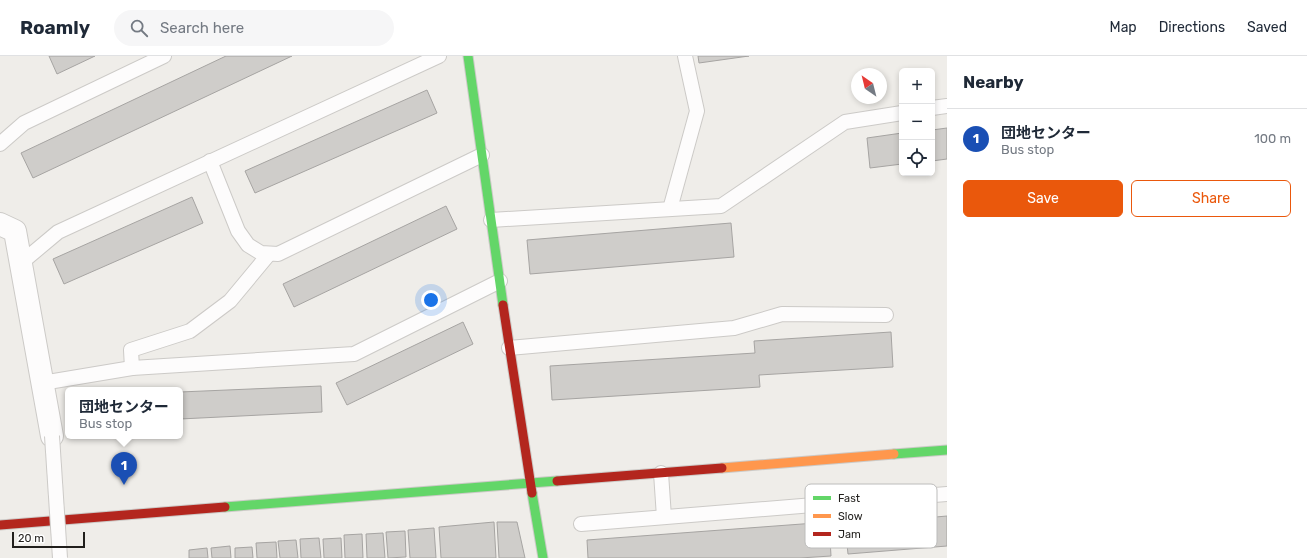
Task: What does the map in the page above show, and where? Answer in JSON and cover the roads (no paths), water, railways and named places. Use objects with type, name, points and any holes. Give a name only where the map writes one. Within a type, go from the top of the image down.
[{"type":"street","points":[[468,56],[509,348],[543,558]]},
{"type":"street","points":[[0,224],[15,232],[52,436]]},
{"type":"street","points":[[0,525],[947,450]]},
{"type":"lane","points":[[0,144],[24,123],[164,56]]},
{"type":"lane","points":[[21,263],[58,232],[439,56]]},
{"type":"lane","points":[[670,209],[697,111],[685,56]]},
{"type":"lane","points":[[935,108],[947,106]]},
{"type":"lane","points":[[491,220],[721,206],[845,122],[899,113]]},
{"type":"lane","points":[[210,161],[238,231],[248,245],[261,254],[278,254],[482,155]]},
{"type":"lane","points":[[132,368],[131,350],[190,331],[230,302],[269,254]]},
{"type":"lane","points":[[42,383],[132,368],[354,354],[500,281]]},
{"type":"lane","points":[[509,348],[734,328],[782,314],[886,315]]},
{"type":"lane","points":[[52,436],[60,558]]},
{"type":"lane","points":[[661,473],[664,518]]},
{"type":"lane","points":[[937,495],[947,494]]},
{"type":"lane","points":[[580,524],[805,506]]},
{"type":"place","name":"団地センター","points":[[124,485]]}]
